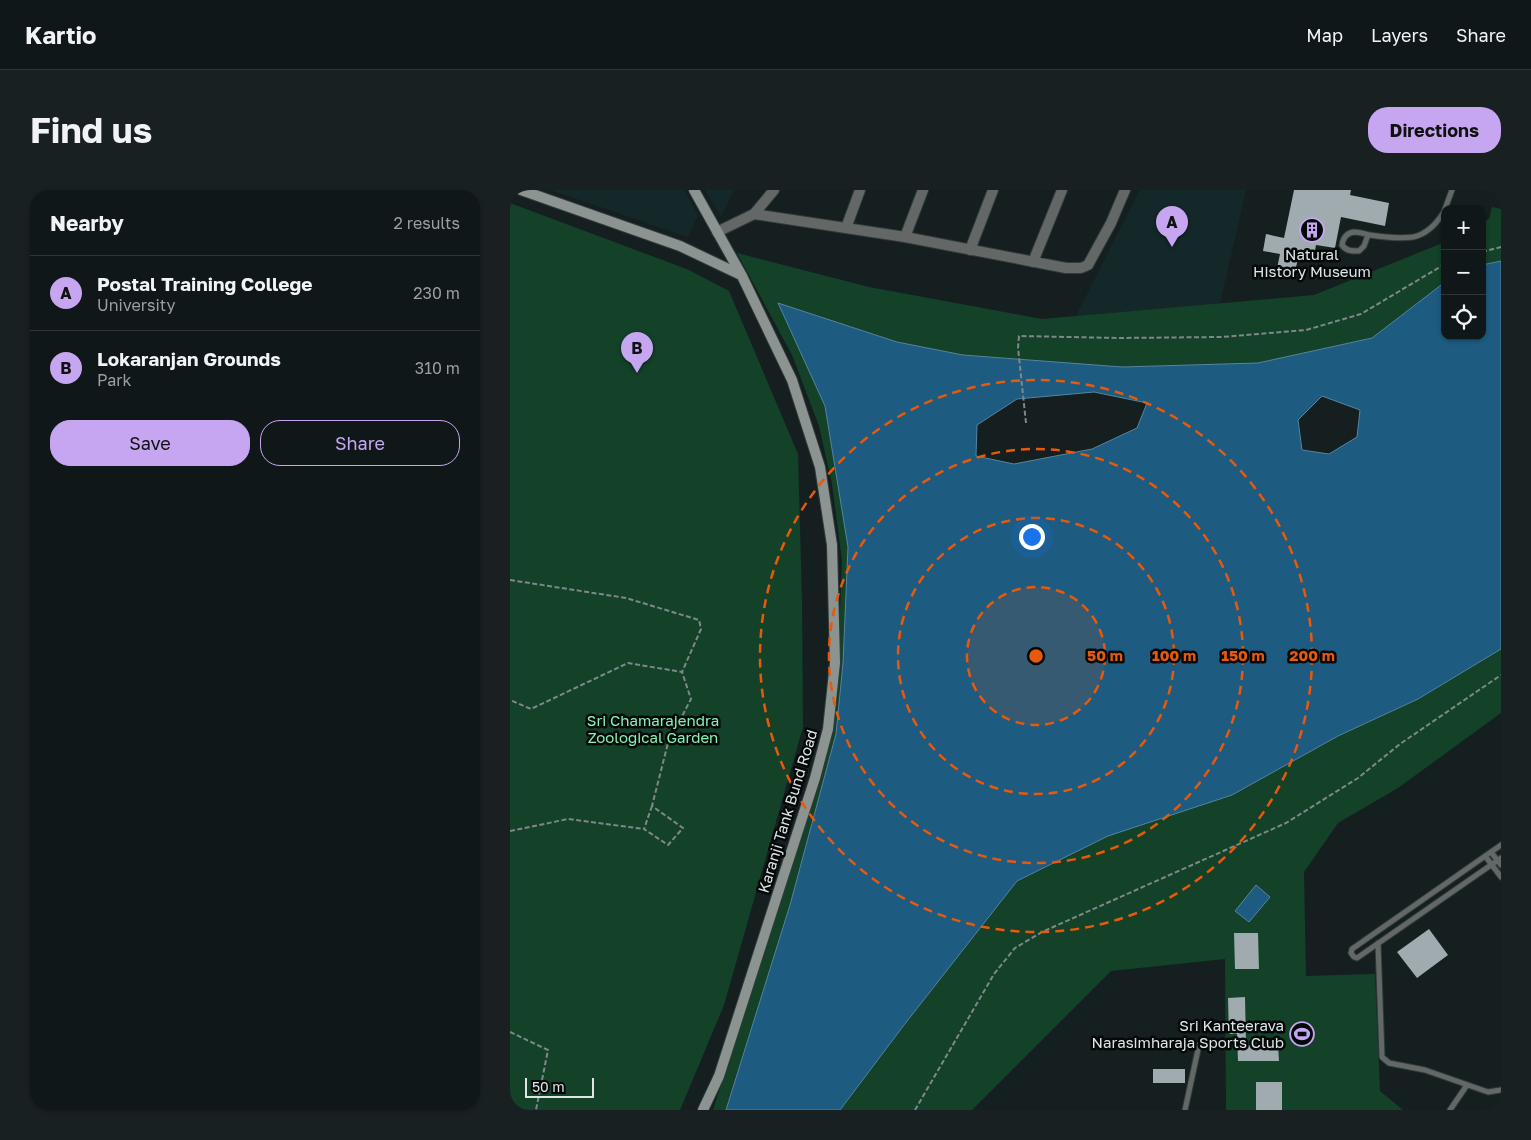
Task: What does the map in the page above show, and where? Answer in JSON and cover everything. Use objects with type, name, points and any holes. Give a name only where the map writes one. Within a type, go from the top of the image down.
[{"type":"street","points":[[521,190],[695,252],[742,276]]},
{"type":"street","name":"Karanji Tank Bund Road","points":[[694,190],[742,276],[792,380],[820,467],[832,544],[835,664],[828,729],[815,778],[722,1068],[703,1110]]},
{"type":"street","points":[[717,232],[754,214],[774,190]]},
{"type":"street","points":[[846,228],[860,190]]},
{"type":"street","points":[[905,237],[923,190]]},
{"type":"street","points":[[970,250],[993,190]]},
{"type":"street","points":[[1033,262],[1062,190]]},
{"type":"street","points":[[754,214],[905,237],[1066,268],[1082,268],[1088,265],[1111,222],[1125,190]]},
{"type":"lane","points":[[1446,205],[1452,190]]},
{"type":"lane","points":[[1368,235],[1364,246],[1359,251],[1350,252],[1342,245],[1347,234],[1354,232],[1382,237],[1413,237],[1425,232],[1439,221],[1441,217]]},
{"type":"lane","points":[[1491,852],[1500,861],[1491,865],[1357,958],[1354,957],[1352,949],[1501,845]]},
{"type":"lane","points":[[1485,856],[1501,877]]},
{"type":"lane","points":[[1378,943],[1382,1057],[1389,1063],[1425,1070],[1488,1092],[1501,1090]]},
{"type":"lane","points":[[1185,1110],[1199,1045]]},
{"type":"lane","points":[[1450,1110],[1467,1085]]},
{"type":"path","points":[[1486,251],[1501,247]]},
{"type":"path","points":[[1026,423],[1018,348],[1019,336],[1118,338],[1222,337],[1306,330],[1360,314],[1441,266]]},
{"type":"path","points":[[510,580],[626,598],[699,620],[701,629],[682,672],[691,699],[668,743],[652,806],[644,829]]},
{"type":"path","points":[[510,700],[531,709],[628,663],[682,672]]},
{"type":"path","points":[[915,1110],[994,974],[1015,948],[1042,932],[1286,823],[1358,778],[1400,744],[1501,675]]},
{"type":"path","points":[[510,831],[568,819],[644,829],[668,845],[683,828],[652,806]]},
{"type":"path","points":[[510,1032],[548,1050],[536,1110]]},
{"type":"shaded area","points":[[551,190],[684,190],[698,215],[688,237]]},
{"type":"shaded area","points":[[705,190],[734,190],[721,216]]},
{"type":"shaded area","points":[[1140,190],[1246,190],[1220,304],[1076,316]]},
{"type":"green space","name":"Sri Chamarajendra Zoological Garden","points":[[510,203],[689,270],[729,291],[798,454],[803,727],[724,1005],[680,1110],[510,1110]]},
{"type":"green space","points":[[1492,207],[1501,209],[1501,261],[1486,264],[1486,221],[1489,219]]},
{"type":"green space","points":[[1441,244],[1441,285],[1372,338],[1258,363],[1122,367],[963,355],[897,342],[778,303],[825,406],[848,547],[843,663],[836,734],[790,905],[726,1110],[713,1110],[832,736],[838,664],[842,560],[832,484],[819,426],[792,355],[737,253],[869,287],[1042,319],[1314,295]]},
{"type":"green space","points":[[1501,649],[1501,713],[1398,788],[1338,823],[1304,872],[1306,976],[1375,974],[1380,1091],[1403,1110],[1226,1110],[1225,959],[1111,971],[972,1110],[840,1110],[1017,881],[1108,836],[1338,736],[1418,699]]},
{"type":"water","points":[[1501,261],[1501,649],[1418,699],[1338,736],[1232,795],[1108,836],[1017,881],[840,1110],[726,1110],[790,905],[836,734],[843,663],[848,547],[825,406],[778,303],[897,342],[963,355],[1122,367],[1258,363],[1372,338],[1441,285],[1441,340],[1486,340],[1486,264]],"holes":[[[1094,392],[1147,403],[1137,428],[1092,449],[1014,464],[976,456],[977,425],[1017,399]],[[1322,396],[1360,410],[1357,437],[1329,454],[1302,450],[1298,420]]]},
{"type":"water","points":[[1256,885],[1270,897],[1249,922],[1235,911]]},
{"type":"building","name":"Natural History Museum","points":[[1294,190],[1351,190],[1350,195],[1389,203],[1385,226],[1341,217],[1335,248],[1316,245],[1313,261],[1298,258],[1294,277],[1276,273],[1280,254],[1263,251],[1266,234],[1284,238]]},
{"type":"building","points":[[1429,929],[1448,955],[1417,978],[1397,952]]},
{"type":"building","points":[[1234,933],[1258,933],[1259,969],[1235,969]]},
{"type":"building","points":[[1245,997],[1246,1045],[1278,1045],[1279,1061],[1238,1061],[1237,1034],[1229,1034],[1228,998]]},
{"type":"building","points":[[1153,1069],[1185,1069],[1185,1083],[1153,1083]]},
{"type":"building","points":[[1256,1082],[1282,1082],[1282,1110],[1256,1110]]},
{"type":"place","name":"Natural History Museum","points":[[1312,230]]},
{"type":"place","name":"Postal Training College","points":[[1172,247]]},
{"type":"place","name":"Lokaranjan Grounds","points":[[637,373]]},
{"type":"place","name":"Sri Kanteerava Narasimharaja Sports Club","points":[[1302,1034]]}]
